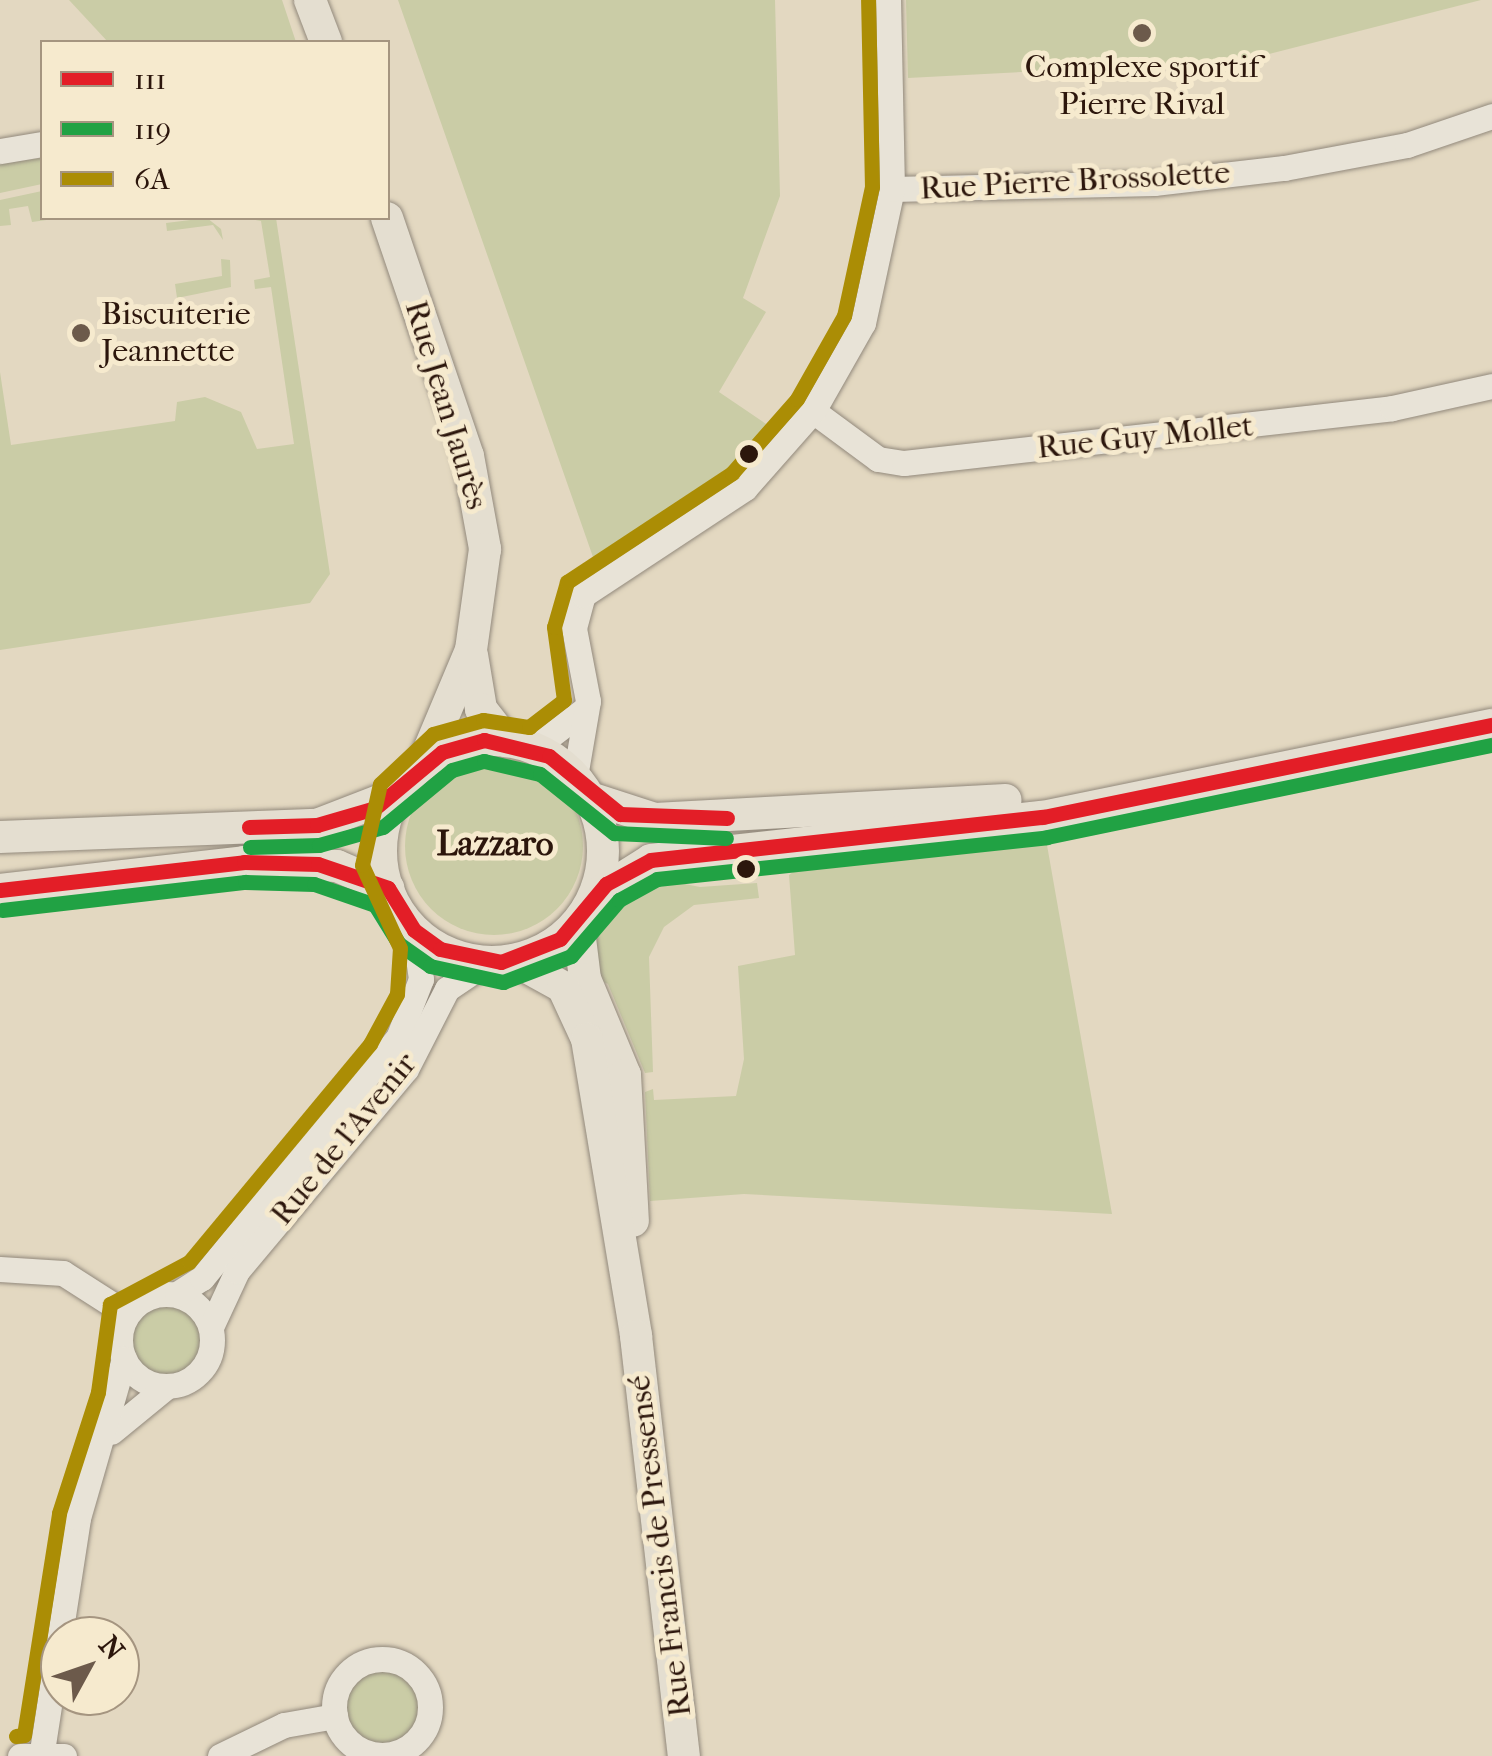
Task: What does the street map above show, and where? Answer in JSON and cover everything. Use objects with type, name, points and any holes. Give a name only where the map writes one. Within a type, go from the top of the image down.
[{"type":"main road","points":[[310,0],[325,40]]},
{"type":"main road","name":"Rue Jean Jaurès","points":[[388,220],[476,487],[485,583],[471,650],[423,764]]},
{"type":"main road","points":[[471,650],[481,708],[520,744],[620,814],[695,819],[1200,785]]},
{"type":"main road","points":[[501,961],[586,909],[651,860],[1043,818],[1492,726]]},
{"type":"main road","points":[[520,744],[462,744],[423,764],[397,794],[382,840],[388,888],[414,930],[455,956],[501,961],[563,987],[580,1013],[636,1336]]},
{"type":"main road","points":[[582,787],[603,846],[586,909],[579,957],[630,1105],[636,1336]]},
{"type":"main road","points":[[0,837],[316,824],[397,794]]},
{"type":"main road","points":[[0,890],[244,862],[337,866],[388,888]]},
{"type":"main road","name":"Rue Francis de Pressensé","points":[[636,1336],[684,1756]]},
{"type":"street","points":[[582,787],[585,709],[574,628],[583,595],[745,488],[814,411],[863,322],[892,189],[888,0]]},
{"type":"street","name":"Rue Pierre Brossolette","points":[[892,189],[1154,184],[1284,168],[1492,116]]},
{"type":"street","points":[[0,151],[40,144]]},
{"type":"street","name":"Rue Guy Mollet","points":[[814,411],[878,459],[904,463],[1392,408],[1492,386]]},
{"type":"street","points":[[520,744],[585,709]]},
{"type":"street","name":"Rue de l'Avenir","points":[[176,1294],[202,1278],[398,1038],[422,979],[414,930]]},
{"type":"street","name":"Rue de l'Avenir","points":[[211,1327],[237,1270],[406,1069],[447,989],[501,961]]},
{"type":"street","points":[[0,1269],[62,1273],[127,1314]]},
{"type":"street","points":[[42,1754],[78,1518],[104,1440],[124,1359],[127,1314],[140,1300],[176,1294],[211,1327],[204,1368],[166,1387],[104,1440]]},
{"type":"street","points":[[124,1359],[166,1387]]},
{"type":"street","points":[[220,1756],[284,1725],[335,1716]]},
{"type":"green space","points":[[69,0],[282,0],[295,40],[106,40]]},
{"type":"green space","points":[[398,0],[775,0],[780,196],[743,298],[766,312],[719,392],[775,430],[654,533],[593,557]]},
{"type":"green space","name":"Complexe sportif Pierre Rival","points":[[906,0],[1481,0],[1246,60],[908,78]]},
{"type":"green space","points":[[40,158],[40,184],[0,193],[0,164]]},
{"type":"green space","points":[[40,191],[40,220],[46,220],[32,222],[28,206],[9,209],[11,225],[0,226],[0,200]]},
{"type":"green space","points":[[210,220],[221,229],[223,240],[213,225],[167,231],[166,223]]},
{"type":"green space","points":[[255,220],[276,220],[330,574],[310,603],[0,650],[0,372],[11,445],[175,421],[177,402],[205,397],[241,412],[257,449],[294,444],[271,287],[255,289],[254,280],[270,277],[261,221]]},
{"type":"green space","points":[[221,259],[230,260],[231,287],[177,298],[175,284],[222,276]]},
{"type":"green space","points":[[494,757],[528,763],[557,783],[577,812],[583,846],[577,880],[557,909],[528,929],[494,935],[460,929],[431,909],[411,880],[405,846],[411,812],[431,783],[460,763]]},
{"type":"green space","points":[[1044,828],[1112,1214],[744,1194],[650,1201],[645,1092],[653,1089],[654,1100],[736,1096],[744,1059],[738,966],[795,955],[789,875],[805,863]]},
{"type":"green space","points":[[645,876],[700,887],[757,883],[759,898],[694,905],[664,927],[649,957],[653,1072],[645,1073],[608,984],[596,978],[588,936],[600,910]]},
{"type":"green space","points":[[168,1303],[182,1305],[194,1313],[202,1325],[202,1353],[194,1365],[182,1373],[168,1375],[154,1373],[142,1365],[134,1353],[132,1339],[134,1325],[142,1313],[154,1305]]},
{"type":"green space","points":[[382,1671],[408,1682],[419,1708],[408,1734],[382,1745],[356,1734],[345,1708],[356,1682]]},
{"type":"transit line","name":"6A","points":[[16,1736],[24,1735],[59,1513],[98,1392],[110,1304],[189,1262],[370,1044],[397,994],[400,948],[362,865],[380,784],[433,734],[483,720],[529,727],[564,700],[554,627],[567,582],[732,473],[797,399],[844,316],[872,187],[868,0]]},
{"type":"transit line","name":"111","points":[[0,890],[244,862],[318,864],[388,888],[414,930],[440,949],[501,962],[560,939],[606,884],[651,860],[1043,817],[1492,725]]},
{"type":"transit line","name":"111","points":[[249,827],[317,825],[375,808],[442,752],[484,740],[549,756],[620,814],[727,818]]},
{"type":"transit line","name":"119","points":[[2,910],[245,882],[314,884],[375,905],[399,944],[430,966],[503,982],[571,956],[619,900],[657,879],[1047,837],[1492,745]]},
{"type":"transit line","name":"119","points":[[250,847],[319,845],[383,827],[452,770],[484,761],[540,774],[614,833],[726,838]]},
{"type":"place","name":"Complexe sportif Pierre Rival","points":[[1142,33]]},
{"type":"place","name":"Biscuiterie Jeannette","points":[[81,333]]},
{"type":"district","name":"Lazzaro","points":[[495,844]]}]
